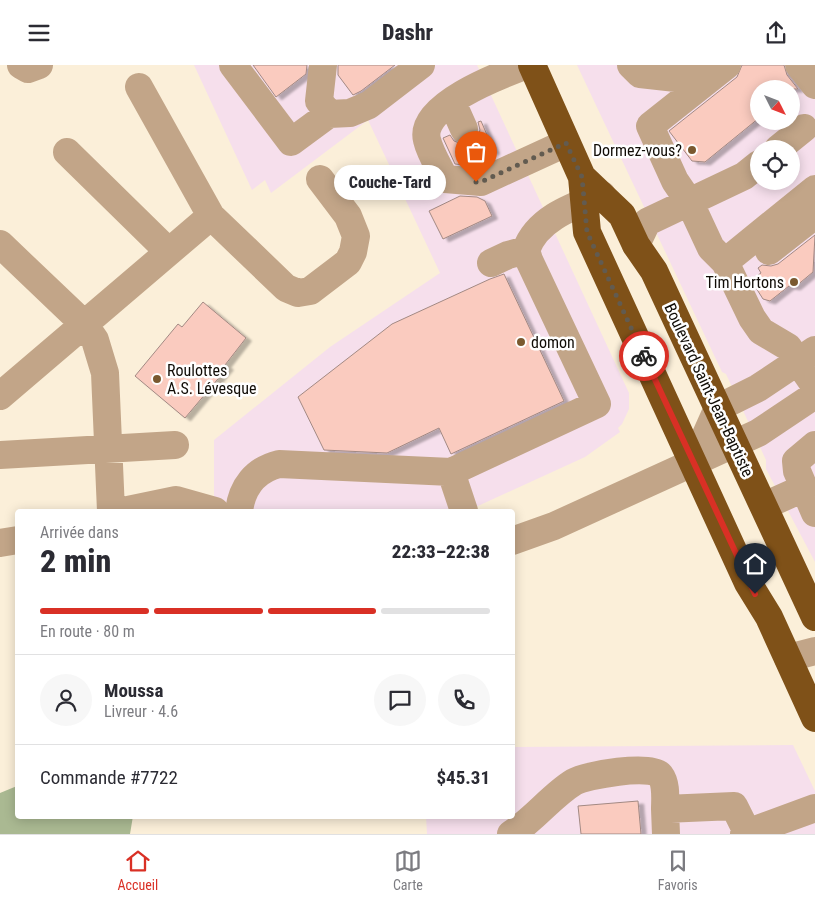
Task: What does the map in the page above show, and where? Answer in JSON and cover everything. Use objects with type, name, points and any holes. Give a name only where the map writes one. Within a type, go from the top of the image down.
[{"type":"highway","name":"Boulevard Saint-Jean-Baptiste","points":[[532,65],[566,143],[590,191],[622,215],[636,245],[654,271],[734,444],[813,606]]},
{"type":"highway","name":"Boulevard Saint-Jean-Baptiste","points":[[590,191],[587,232],[748,583],[769,617],[788,658],[808,684],[815,718]]},
{"type":"street","points":[[21,65],[28,69],[39,65]]},
{"type":"street","points":[[232,65],[291,142],[329,114],[361,110],[421,65]]},
{"type":"street","points":[[323,65],[319,101],[329,114]]},
{"type":"street","points":[[527,65],[487,81],[452,102],[430,123],[427,140],[445,179],[481,182],[482,169],[566,143]]},
{"type":"street","points":[[631,65],[640,74],[676,78],[692,65]]},
{"type":"street","points":[[727,65],[650,126],[675,181],[690,203],[711,248],[725,262],[752,318],[761,331],[788,347],[807,355]]},
{"type":"street","points":[[799,65],[815,85]]},
{"type":"street","points":[[140,87],[212,215],[286,288],[298,293],[310,291],[348,262],[353,251],[356,236],[348,216],[320,179]]},
{"type":"street","points":[[452,102],[464,129]]},
{"type":"street","points":[[793,140],[811,129]]},
{"type":"street","points":[[67,152],[168,252]]},
{"type":"street","points":[[636,245],[647,222],[690,203],[750,171]]},
{"type":"street","points":[[725,262],[815,189]]},
{"type":"street","points":[[491,263],[508,255],[526,250],[539,229],[551,218],[590,191]]},
{"type":"street","points":[[0,396],[212,215]]},
{"type":"street","points":[[739,292],[742,275],[746,270],[815,215]]},
{"type":"street","points":[[0,244],[84,324],[95,340],[105,373],[111,509]]},
{"type":"street","points":[[239,509],[244,490],[250,480],[260,472],[279,465],[451,472],[597,403],[526,250]]},
{"type":"street","points":[[693,464],[718,409],[758,388],[807,355]]},
{"type":"street","points":[[807,355],[815,386]]},
{"type":"street","points":[[515,540],[554,527],[693,464],[776,423],[815,395]]},
{"type":"street","points":[[0,455],[175,445]]},
{"type":"street","points":[[815,445],[796,461],[796,471],[815,513]]},
{"type":"street","points":[[451,472],[463,509]]},
{"type":"street","points":[[764,507],[804,487]]},
{"type":"street","points":[[133,509],[176,500],[208,509]]},
{"type":"street","points":[[0,543],[15,540]]},
{"type":"street","points":[[788,658],[815,651]]},
{"type":"street","points":[[511,834],[529,823],[563,790],[589,777],[634,771],[653,771],[660,774],[664,781],[665,822],[734,806],[745,833],[815,807]]},
{"type":"shaded area","points":[[194,65],[477,65],[629,393],[629,409],[618,428],[620,432],[585,457],[471,509],[214,509],[214,440],[330,347],[440,273],[368,120],[271,193],[265,180],[252,190]]},
{"type":"shaded area","points":[[577,65],[815,65],[815,562],[766,469],[766,460],[726,374],[722,372]]},
{"type":"shaded area","points":[[793,745],[815,791],[815,834],[427,834],[426,819],[515,819],[515,747]]},
{"type":"green space","points":[[15,787],[15,819],[132,819],[130,834],[0,834],[0,793]]},
{"type":"building","points":[[253,65],[307,65],[306,74],[276,97]]},
{"type":"building","points":[[338,65],[395,65],[353,95],[338,75]]},
{"type":"building","points":[[742,65],[784,65],[791,80],[750,80],[750,125],[705,162],[692,161],[669,131],[737,77]]},
{"type":"building","points":[[481,121],[494,151],[492,152],[488,146],[480,143],[472,143],[466,148],[463,156],[464,165],[455,164],[443,138],[450,135],[454,141],[462,144],[471,143],[477,138],[480,130],[478,122]]},
{"type":"building","points":[[460,196],[477,197],[485,201],[492,216],[443,239],[429,211]]},
{"type":"building","points":[[815,235],[813,272],[795,287],[789,286],[770,301],[763,299],[751,280],[761,273],[758,268],[762,265],[771,266],[778,264]]},
{"type":"building","points":[[504,274],[564,401],[451,454],[439,428],[387,453],[324,450],[298,397],[392,324]]},
{"type":"building","points":[[203,302],[246,338],[225,365],[228,367],[185,418],[135,376],[178,324],[182,327]]},
{"type":"building","points":[[638,801],[641,834],[581,834],[578,806]]},
{"type":"way so far","points":[[476,182],[481,182],[566,143],[582,177],[587,232],[644,356]]},
{"type":"place","name":"Dormez-vous?","points":[[692,150]]},
{"type":"place","name":"Couche-Tard","points":[[476,182]]},
{"type":"place","name":"Tim Hortons","points":[[794,282]]},
{"type":"place","name":"domon","points":[[521,342]]},
{"type":"place","name":"Roulottes A.S. Lévesque","points":[[157,379]]},
{"type":"route","points":[[644,356],[703,488],[755,594]]}]
